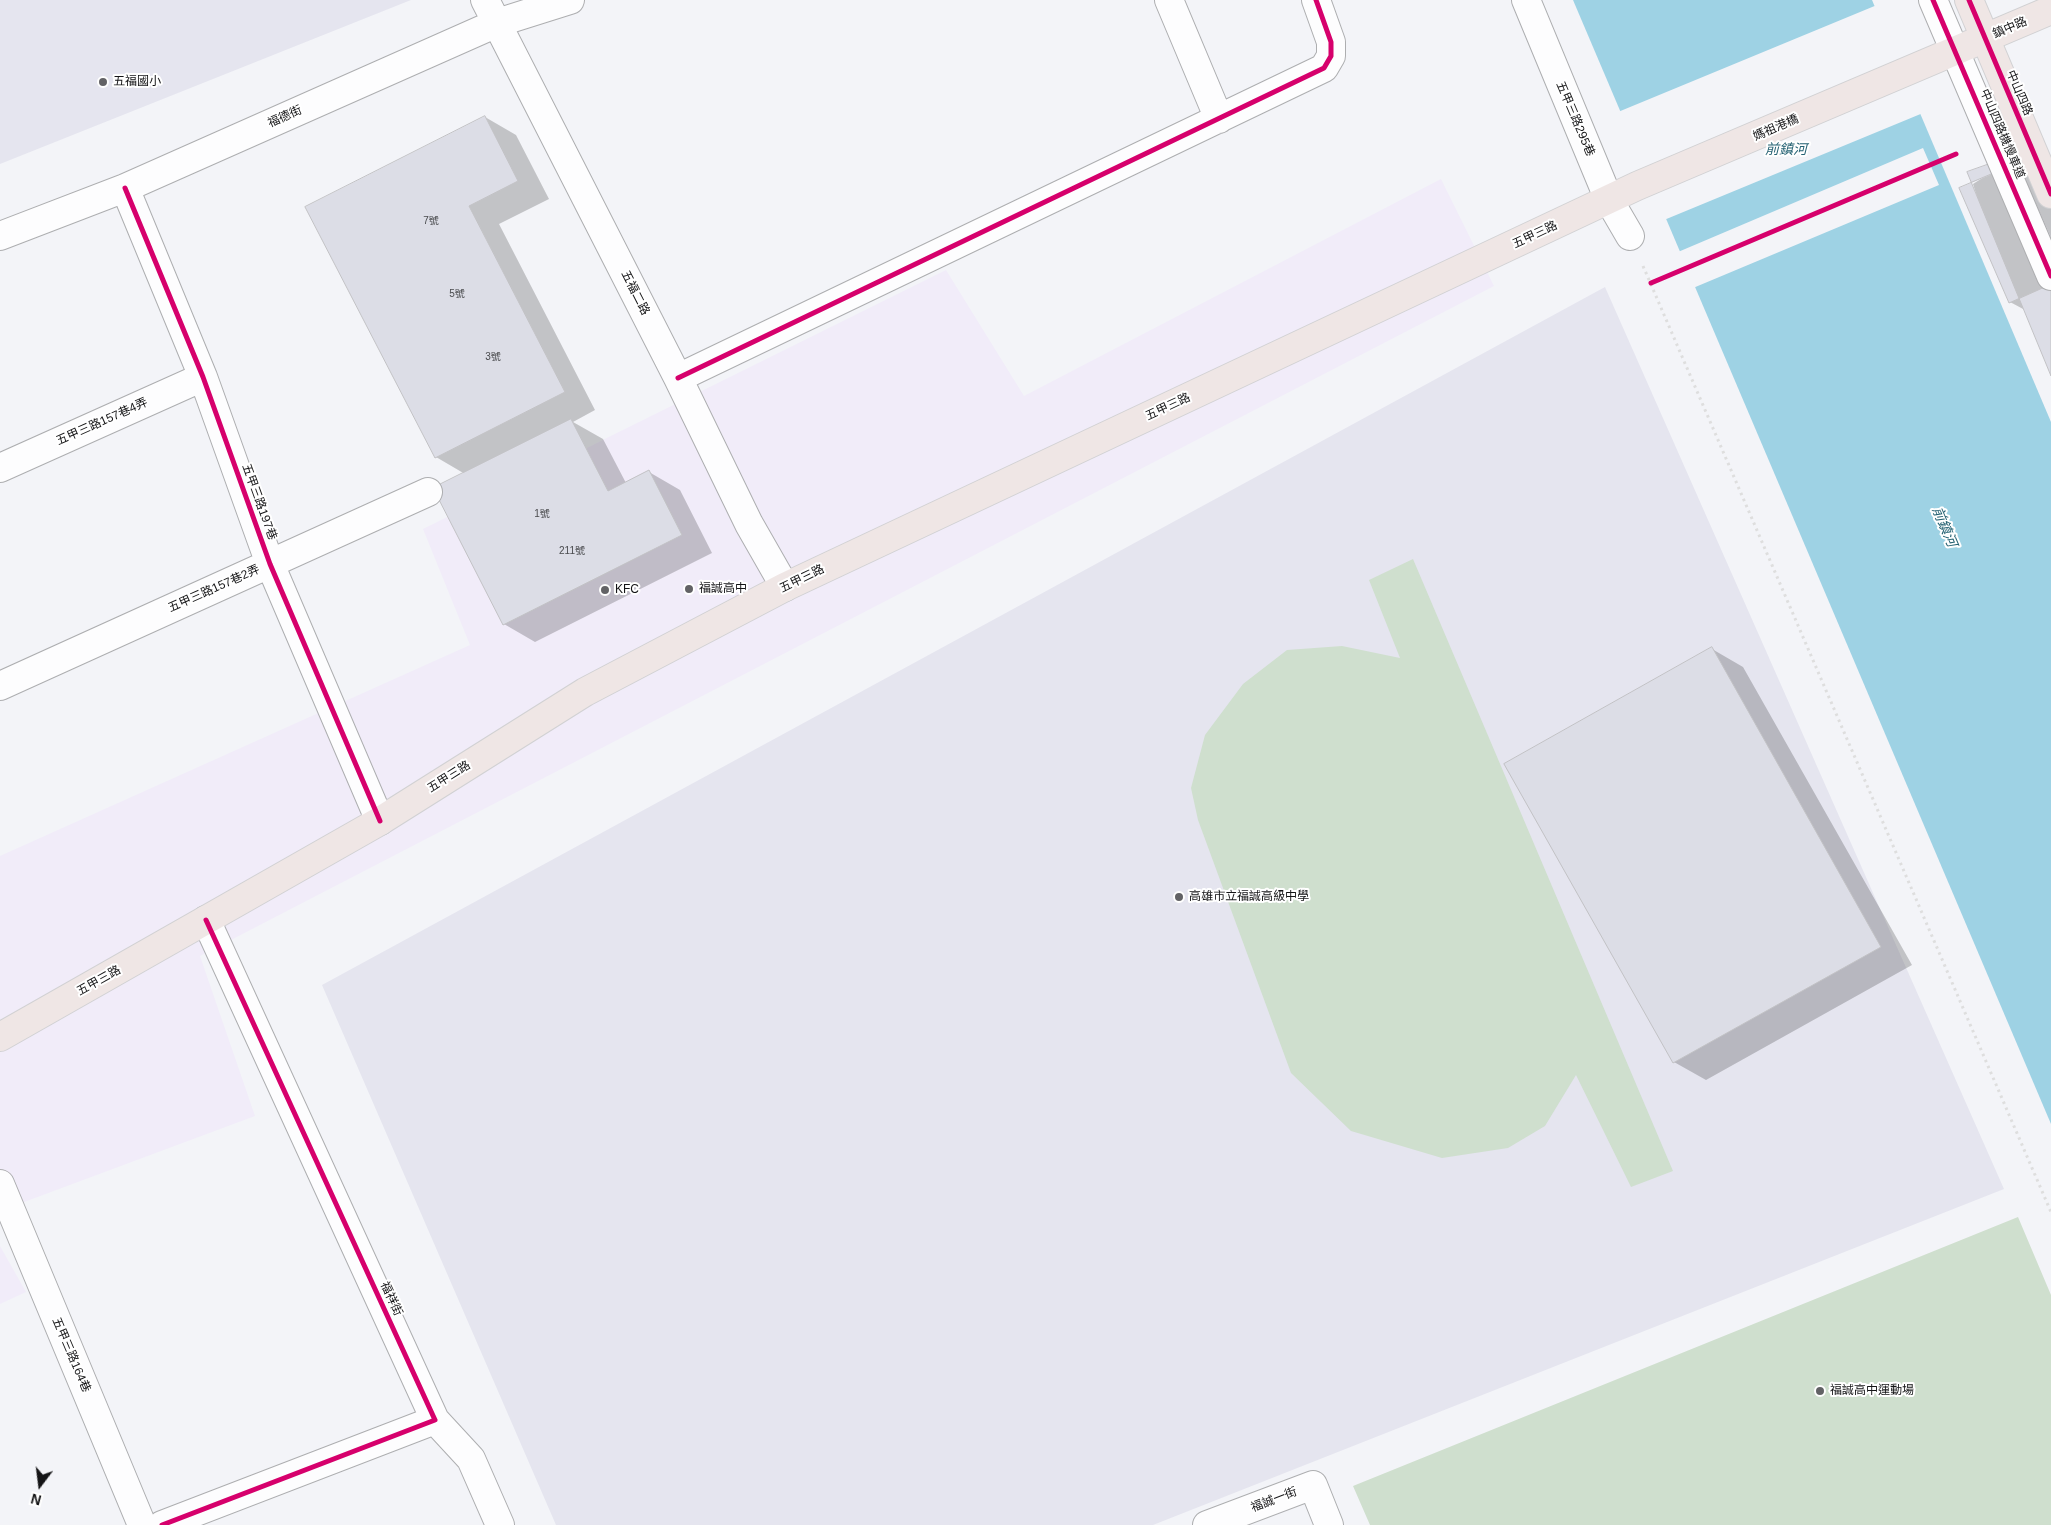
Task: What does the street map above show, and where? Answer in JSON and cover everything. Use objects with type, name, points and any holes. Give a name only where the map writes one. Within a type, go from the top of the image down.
[{"type":"main road","name":"中山四路","points":[[1969,0],[2051,194]]},
{"type":"main road","points":[[2049,0],[2051,4]]},
{"type":"main road","name":"鎮中路","points":[[1914,69],[2051,10]]},
{"type":"main road","name":"媽祖港橋","points":[[1637,186],[1914,69]]},
{"type":"main road","name":"五甲三路","points":[[0,1037],[380,821],[585,692],[785,587],[1637,186]]},
{"type":"street","name":"福德街","points":[[0,236],[125,188],[491,11],[570,0]]},
{"type":"street","points":[[1169,0],[1219,119]]},
{"type":"street","points":[[678,378],[1324,68],[1331,56],[1331,42],[1316,0]]},
{"type":"street","name":"五甲三路295巷","points":[[1526,0],[1609,200],[1630,236]]},
{"type":"street","name":"中山四路機慢車道","points":[[1933,0],[2051,276]]},
{"type":"street","name":"五福二路","points":[[491,11],[678,378],[749,524],[785,587]]},
{"type":"street","name":"五甲三路197巷","points":[[125,188],[203,377],[270,564],[380,821]]},
{"type":"street","name":"五甲三路157巷4弄","points":[[0,468],[203,377]]},
{"type":"street","name":"五甲三路157巷2弄","points":[[0,686],[428,492]]},
{"type":"street","name":"福祥街","points":[[206,920],[435,1420],[471,1459],[500,1525]]},
{"type":"street","name":"五甲三路164巷","points":[[0,1184],[142,1525]]},
{"type":"street","points":[[162,1525],[435,1420]]},
{"type":"street","name":"福誠一街","points":[[1207,1525],[1312,1485],[1330,1525]]},
{"type":"path","points":[[1630,236],[2051,1212]]},
{"type":"shaded area","name":"五福國小","points":[[0,0],[411,0],[0,164]]},
{"type":"shaded area","points":[[1441,179],[1494,286],[200,956],[255,1116],[0,1211],[0,856],[470,645],[423,529],[946,270],[1024,396]]},
{"type":"shaded area","name":"高雄市立福誠高級中學","points":[[1605,287],[2004,1189],[1153,1525],[556,1525],[322,985]]},
{"type":"shaded area","points":[[0,1246],[26,1292],[0,1304]]},
{"type":"green space","points":[[1413,559],[1673,1171],[1631,1187],[1576,1075],[1545,1126],[1508,1148],[1442,1158],[1351,1131],[1291,1073],[1198,820],[1191,788],[1205,735],[1243,684],[1287,650],[1342,646],[1400,658],[1369,580]]},
{"type":"green space","name":"福誠高中運動場","points":[[2018,1217],[2051,1295],[2051,1525],[1370,1525],[1353,1486]]},
{"type":"water","name":"前鎮河","points":[[1573,0],[1872,0],[2051,422],[2051,1124]]},
{"type":"pier","points":[[1877,5],[1923,113],[1664,220],[1618,112]]},
{"type":"pier","points":[[1923,148],[1939,185],[1693,288],[1678,252]]},
{"type":"building","points":[[485,116],[518,181],[469,206],[565,392],[435,458],[305,207]]},
{"type":"building","points":[[2015,155],[2051,236],[2051,376],[1967,172]]},
{"type":"building","points":[[1997,172],[2047,286],[2009,303],[1959,188]]},
{"type":"building","points":[[571,419],[608,491],[649,470],[682,535],[503,625],[433,488]]},
{"type":"building","points":[[1712,647],[1881,947],[1673,1063],[1504,764]]},
{"type":"cycle path","points":[[678,378],[1324,68],[1331,56],[1331,42],[1316,0]]},
{"type":"cycle path","points":[[1933,0],[2051,276]]},
{"type":"cycle path","points":[[1969,0],[2051,194]]},
{"type":"cycle path","points":[[1651,283],[1956,154]]},
{"type":"cycle path","points":[[125,188],[203,377],[270,564],[380,821]]},
{"type":"cycle path","points":[[162,1525],[435,1420],[206,920]]},
{"type":"place","name":"五福國小","points":[[103,82]]},
{"type":"place","name":"福誠高中","points":[[689,589]]},
{"type":"place","name":"KFC","points":[[605,590]]},
{"type":"place","name":"高雄市立福誠高級中學","points":[[1179,897]]},
{"type":"place","name":"福誠高中運動場","points":[[1820,1391]]}]
